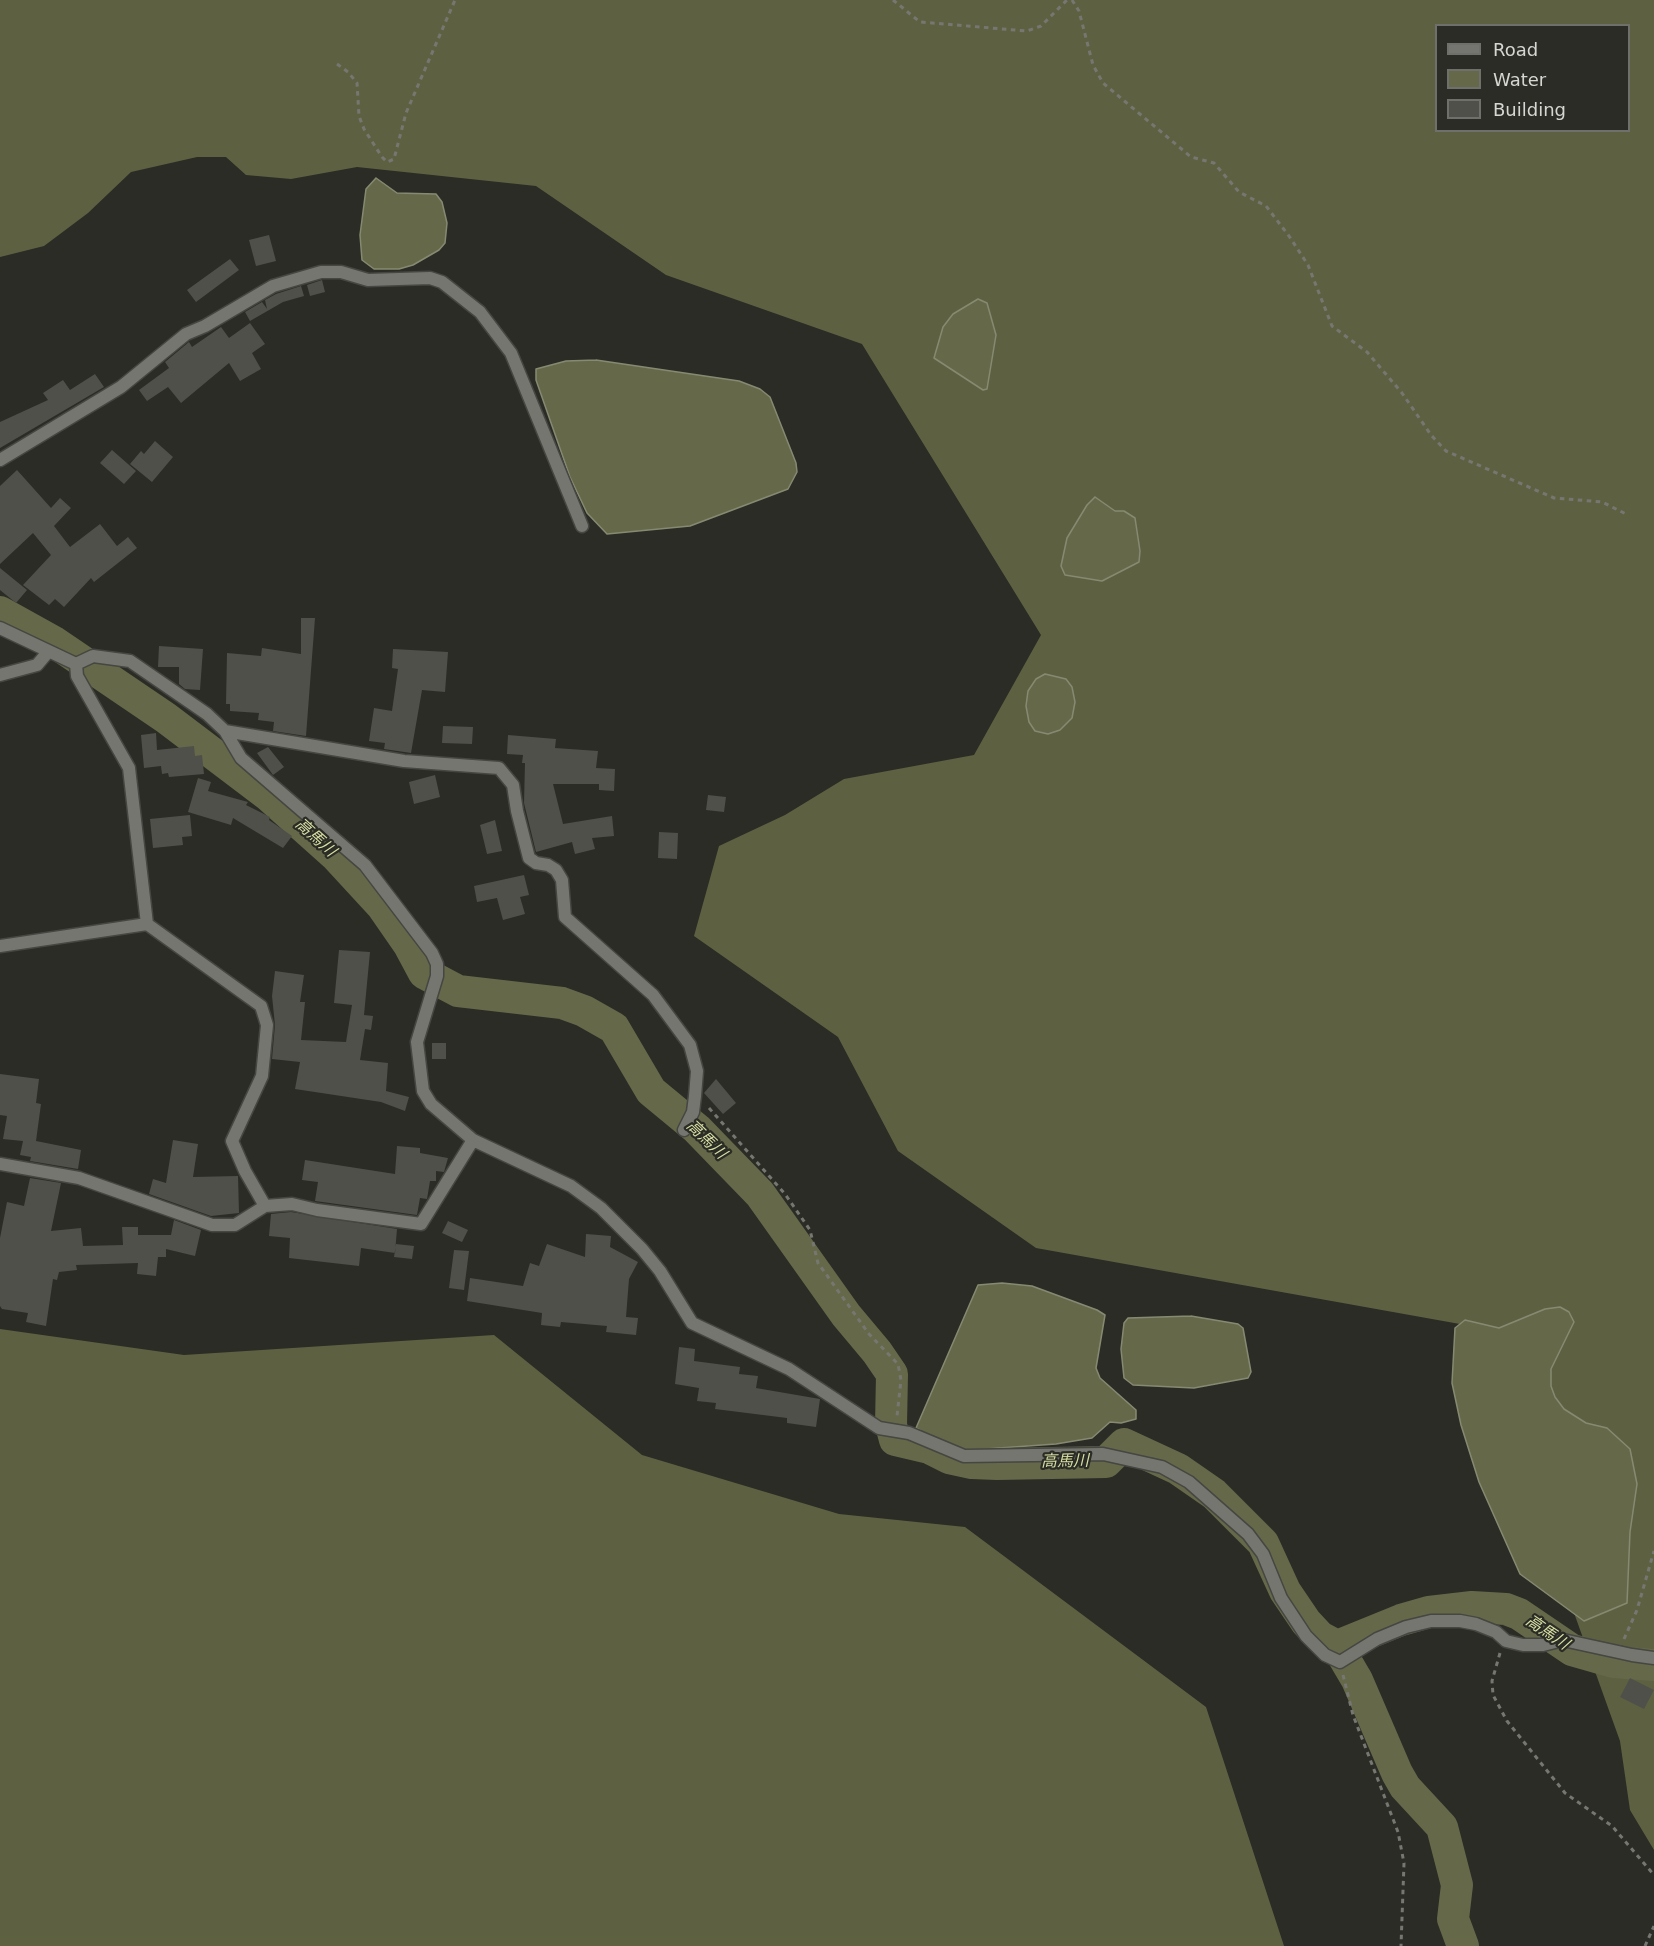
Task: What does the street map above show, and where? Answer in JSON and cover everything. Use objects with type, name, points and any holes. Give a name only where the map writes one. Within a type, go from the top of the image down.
[{"type":"street","points":[[0,460],[121,387],[186,334],[205,326],[273,286],[321,272],[341,272],[368,280],[430,278],[442,282],[480,312],[520,367],[548,446],[582,526]]},
{"type":"street","points":[[0,628],[76,664],[93,656],[130,661],[207,714],[225,730],[241,758],[365,865],[432,953],[437,964],[436,976],[417,1042],[423,1091],[431,1104],[451,1124],[472,1140],[571,1186],[601,1208],[654,1263],[686,1308],[692,1323],[789,1369],[879,1428],[909,1433],[964,1456],[1103,1454],[1162,1467],[1189,1482],[1248,1534],[1263,1554],[1281,1598],[1306,1636],[1325,1655],[1340,1662],[1377,1639],[1406,1627],[1431,1621],[1460,1620],[1496,1632],[1506,1641],[1523,1646],[1543,1645],[1563,1640],[1654,1658]]},
{"type":"street","points":[[0,675],[36,665],[48,652]]},
{"type":"street","points":[[76,664],[77,676],[129,768],[147,924]]},
{"type":"street","points":[[225,730],[404,761],[499,768],[513,785],[529,858],[556,870],[562,880],[565,917],[653,995],[690,1046],[697,1071],[696,1090],[693,1112],[684,1130]]},
{"type":"street","points":[[0,946],[147,924],[261,1006],[267,1025],[262,1076],[232,1141],[245,1171],[265,1206]]},
{"type":"street","points":[[0,1164],[79,1178],[212,1225],[235,1225],[265,1206],[292,1204],[317,1210],[422,1224],[472,1140]]},
{"type":"path","points":[[337,64],[357,83],[359,116],[364,129],[387,162],[394,159],[406,113],[455,0]]},
{"type":"path","points":[[893,0],[920,22],[1027,31],[1041,26],[1066,0]]},
{"type":"path","points":[[1072,0],[1079,10],[1093,65],[1103,83],[1191,157],[1214,163],[1239,192],[1266,206],[1308,265],[1332,326],[1367,352],[1446,451],[1554,498],[1602,502],[1628,515]]},
{"type":"path","points":[[696,1090],[711,1112],[769,1173],[785,1194],[810,1230],[818,1263],[870,1334],[898,1364],[901,1380],[896,1432]]},
{"type":"path","points":[[1619,1652],[1637,1610],[1654,1551]]},
{"type":"path","points":[[1506,1641],[1498,1656],[1492,1681],[1496,1704],[1565,1793],[1612,1826],[1654,1875]]},
{"type":"path","points":[[1340,1662],[1353,1715],[1398,1832],[1404,1863],[1401,1946]]},
{"type":"path","points":[[1645,1946],[1654,1926]]},
{"type":"shaded area","points":[[0,0],[1654,0],[1654,1850],[1630,1810],[1620,1741],[1471,1326],[1036,1248],[898,1151],[838,1037],[694,936],[719,846],[785,815],[844,779],[974,755],[1041,635],[862,344],[666,275],[536,186],[357,167],[291,179],[246,175],[226,157],[197,157],[131,172],[88,213],[44,246],[0,257]]},
{"type":"shaded area","points":[[0,1329],[184,1355],[494,1335],[642,1455],[839,1514],[965,1527],[1206,1707],[1284,1946],[0,1946]]},
{"type":"water","points":[[376,178],[397,193],[436,194],[442,202],[447,223],[445,243],[439,250],[413,265],[399,269],[374,269],[362,260],[360,235],[366,189]]},
{"type":"water","points":[[978,299],[987,303],[996,335],[987,389],[983,390],[934,358],[943,327],[953,314]]},
{"type":"water","points":[[596,360],[739,381],[760,389],[770,397],[796,463],[797,472],[788,489],[690,526],[607,534],[587,513],[570,477],[536,380],[536,369],[566,361]]},
{"type":"water","points":[[1095,497],[1115,511],[1124,511],[1135,518],[1140,551],[1139,562],[1102,581],[1065,575],[1061,566],[1067,538],[1087,505]]},
{"type":"water","points":[[1045,674],[1066,679],[1072,687],[1075,702],[1072,718],[1060,730],[1048,734],[1035,731],[1029,722],[1026,706],[1028,691],[1036,679]]},
{"type":"water","points":[[1002,1283],[1032,1286],[1105,1315],[1096,1368],[1100,1378],[1136,1410],[1136,1419],[1121,1423],[1110,1422],[1092,1438],[1056,1444],[971,1450],[940,1441],[916,1428],[978,1285]]},
{"type":"water","points":[[1560,1307],[1569,1312],[1574,1322],[1551,1369],[1551,1386],[1555,1397],[1564,1409],[1586,1423],[1607,1428],[1630,1449],[1637,1484],[1630,1532],[1627,1603],[1584,1621],[1520,1574],[1479,1482],[1461,1425],[1452,1383],[1455,1328],[1465,1320],[1499,1328],[1545,1309]]},
{"type":"water","points":[[1191,1316],[1238,1324],[1243,1328],[1251,1372],[1248,1378],[1194,1388],[1133,1385],[1124,1378],[1121,1349],[1124,1323],[1128,1318]]},
{"type":"building","points":[[269,235],[276,261],[256,266],[249,240]]},
{"type":"building","points":[[230,259],[239,270],[196,302],[187,290]]},
{"type":"building","points":[[322,280],[325,292],[310,296],[307,285]]},
{"type":"building","points":[[301,286],[304,296],[283,302],[250,321],[245,312],[262,302],[267,309],[265,300]]},
{"type":"building","points":[[250,323],[265,344],[252,353],[261,369],[240,381],[229,363],[181,403],[168,387],[147,401],[139,390],[169,368],[165,362],[189,342],[192,347],[221,327],[229,338]]},
{"type":"building","points":[[95,374],[104,387],[0,448],[0,422],[48,400],[43,393],[63,380],[70,390]]},
{"type":"building","points":[[155,441],[173,457],[152,482],[130,464],[141,451],[144,454]]},
{"type":"building","points":[[112,450],[136,471],[124,484],[100,463]]},
{"type":"building","points":[[17,470],[51,508],[60,498],[71,508],[54,526],[70,547],[100,524],[117,546],[128,537],[137,548],[94,582],[91,578],[64,607],[55,599],[49,605],[23,585],[51,555],[33,533],[0,564],[0,486]]},
{"type":"building","points":[[0,568],[27,590],[16,603],[0,590]]},
{"type":"building","points":[[301,618],[315,618],[306,736],[273,731],[274,722],[258,720],[259,713],[230,711],[230,704],[226,704],[227,653],[261,656],[262,648],[301,654]]},
{"type":"building","points":[[159,646],[203,649],[200,690],[185,689],[179,684],[179,667],[158,667]]},
{"type":"building","points":[[393,649],[448,652],[445,692],[422,690],[411,753],[384,749],[385,743],[369,741],[374,708],[392,711],[398,669],[392,668]]},
{"type":"building","points":[[443,726],[473,727],[472,744],[442,743]]},
{"type":"building","points":[[156,733],[157,750],[194,746],[195,756],[202,755],[204,774],[169,777],[168,773],[162,774],[161,766],[144,768],[141,735]]},
{"type":"building","points":[[508,735],[556,739],[555,748],[598,751],[596,768],[615,769],[614,791],[599,790],[599,784],[553,784],[563,824],[612,816],[614,836],[592,838],[595,849],[575,854],[572,842],[536,852],[524,803],[525,763],[522,763],[523,755],[507,754]]},
{"type":"building","points":[[268,747],[284,767],[273,775],[257,753]]},
{"type":"building","points":[[435,775],[440,797],[414,804],[409,782]]},
{"type":"building","points":[[198,778],[211,782],[208,791],[248,802],[246,805],[270,817],[269,820],[292,836],[283,848],[233,818],[231,825],[188,812]]},
{"type":"building","points":[[708,795],[726,797],[724,812],[706,810]]},
{"type":"building","points":[[190,815],[192,836],[182,837],[183,845],[153,848],[150,819]]},
{"type":"building","points":[[495,820],[502,851],[487,854],[480,825]]},
{"type":"building","points":[[659,832],[678,833],[677,859],[658,858]]},
{"type":"building","points":[[524,875],[529,895],[520,897],[525,914],[503,920],[497,898],[477,902],[474,886]]},
{"type":"building","points":[[339,950],[370,952],[364,1015],[373,1016],[371,1030],[365,1029],[360,1060],[388,1063],[386,1091],[409,1097],[405,1111],[381,1102],[295,1089],[300,1062],[272,1059],[275,1025],[272,996],[275,971],[304,975],[300,1002],[305,1002],[301,1040],[346,1042],[352,1005],[334,1003]]},
{"type":"building","points":[[432,1043],[446,1043],[446,1059],[432,1059]]},
{"type":"building","points":[[0,1074],[39,1079],[36,1103],[41,1104],[36,1141],[81,1150],[78,1169],[30,1161],[31,1157],[20,1155],[23,1141],[3,1139],[7,1116],[0,1115]]},
{"type":"building","points":[[716,1079],[736,1103],[723,1114],[704,1093]]},
{"type":"building","points":[[173,1140],[198,1144],[193,1177],[238,1176],[239,1213],[211,1216],[149,1194],[153,1179],[166,1183]]},
{"type":"building","points":[[397,1146],[420,1148],[420,1153],[448,1158],[444,1172],[436,1171],[436,1181],[430,1181],[427,1199],[420,1198],[417,1215],[315,1201],[318,1182],[302,1180],[305,1160],[395,1174]]},
{"type":"building","points":[[30,1178],[61,1183],[51,1231],[81,1228],[83,1246],[123,1245],[122,1227],[138,1227],[138,1235],[171,1235],[174,1220],[201,1230],[195,1256],[166,1249],[166,1257],[158,1257],[156,1276],[137,1274],[138,1263],[76,1265],[77,1270],[59,1272],[57,1280],[53,1279],[46,1326],[26,1322],[28,1313],[2,1309],[0,1306],[0,1238],[7,1202],[24,1206]]},
{"type":"building","points":[[291,1212],[397,1229],[395,1253],[361,1248],[359,1266],[289,1258],[290,1238],[269,1236],[271,1214]]},
{"type":"building","points":[[448,1221],[468,1230],[462,1242],[442,1233]]},
{"type":"building","points":[[586,1234],[611,1236],[610,1247],[638,1262],[629,1279],[626,1317],[638,1318],[636,1335],[606,1332],[607,1326],[561,1322],[560,1327],[541,1325],[542,1313],[467,1301],[470,1278],[523,1286],[530,1263],[539,1266],[547,1244],[585,1257]]},
{"type":"building","points":[[396,1244],[414,1246],[412,1259],[394,1257]]},
{"type":"building","points":[[454,1250],[469,1251],[464,1290],[449,1288]]},
{"type":"building","points":[[679,1347],[695,1349],[694,1361],[740,1367],[739,1374],[758,1376],[756,1388],[820,1399],[816,1427],[787,1423],[787,1418],[715,1409],[716,1403],[697,1401],[699,1388],[675,1384]]},
{"type":"building","points":[[1630,1678],[1654,1690],[1644,1709],[1620,1697]]},
{"type":"waterway","name":"高馬川","points":[[0,612],[54,642],[166,718],[269,796],[335,855],[382,906],[409,945],[424,973],[458,991],[562,1003],[584,1011],[614,1028],[651,1091],[697,1129],[760,1194],[846,1315],[877,1352],[892,1374],[891,1425],[895,1440],[929,1448],[949,1458],[972,1463],[997,1464],[1106,1462],[1124,1444],[1178,1469],[1214,1494],[1263,1543],[1285,1591],[1306,1622],[1320,1637],[1337,1646],[1357,1680],[1405,1787],[1442,1827],[1457,1885],[1453,1919],[1463,1946]]},
{"type":"waterway","name":"高馬川","points":[[1337,1646],[1401,1620],[1429,1612],[1472,1607],[1506,1609],[1519,1614],[1572,1650],[1614,1662],[1654,1665]]}]
